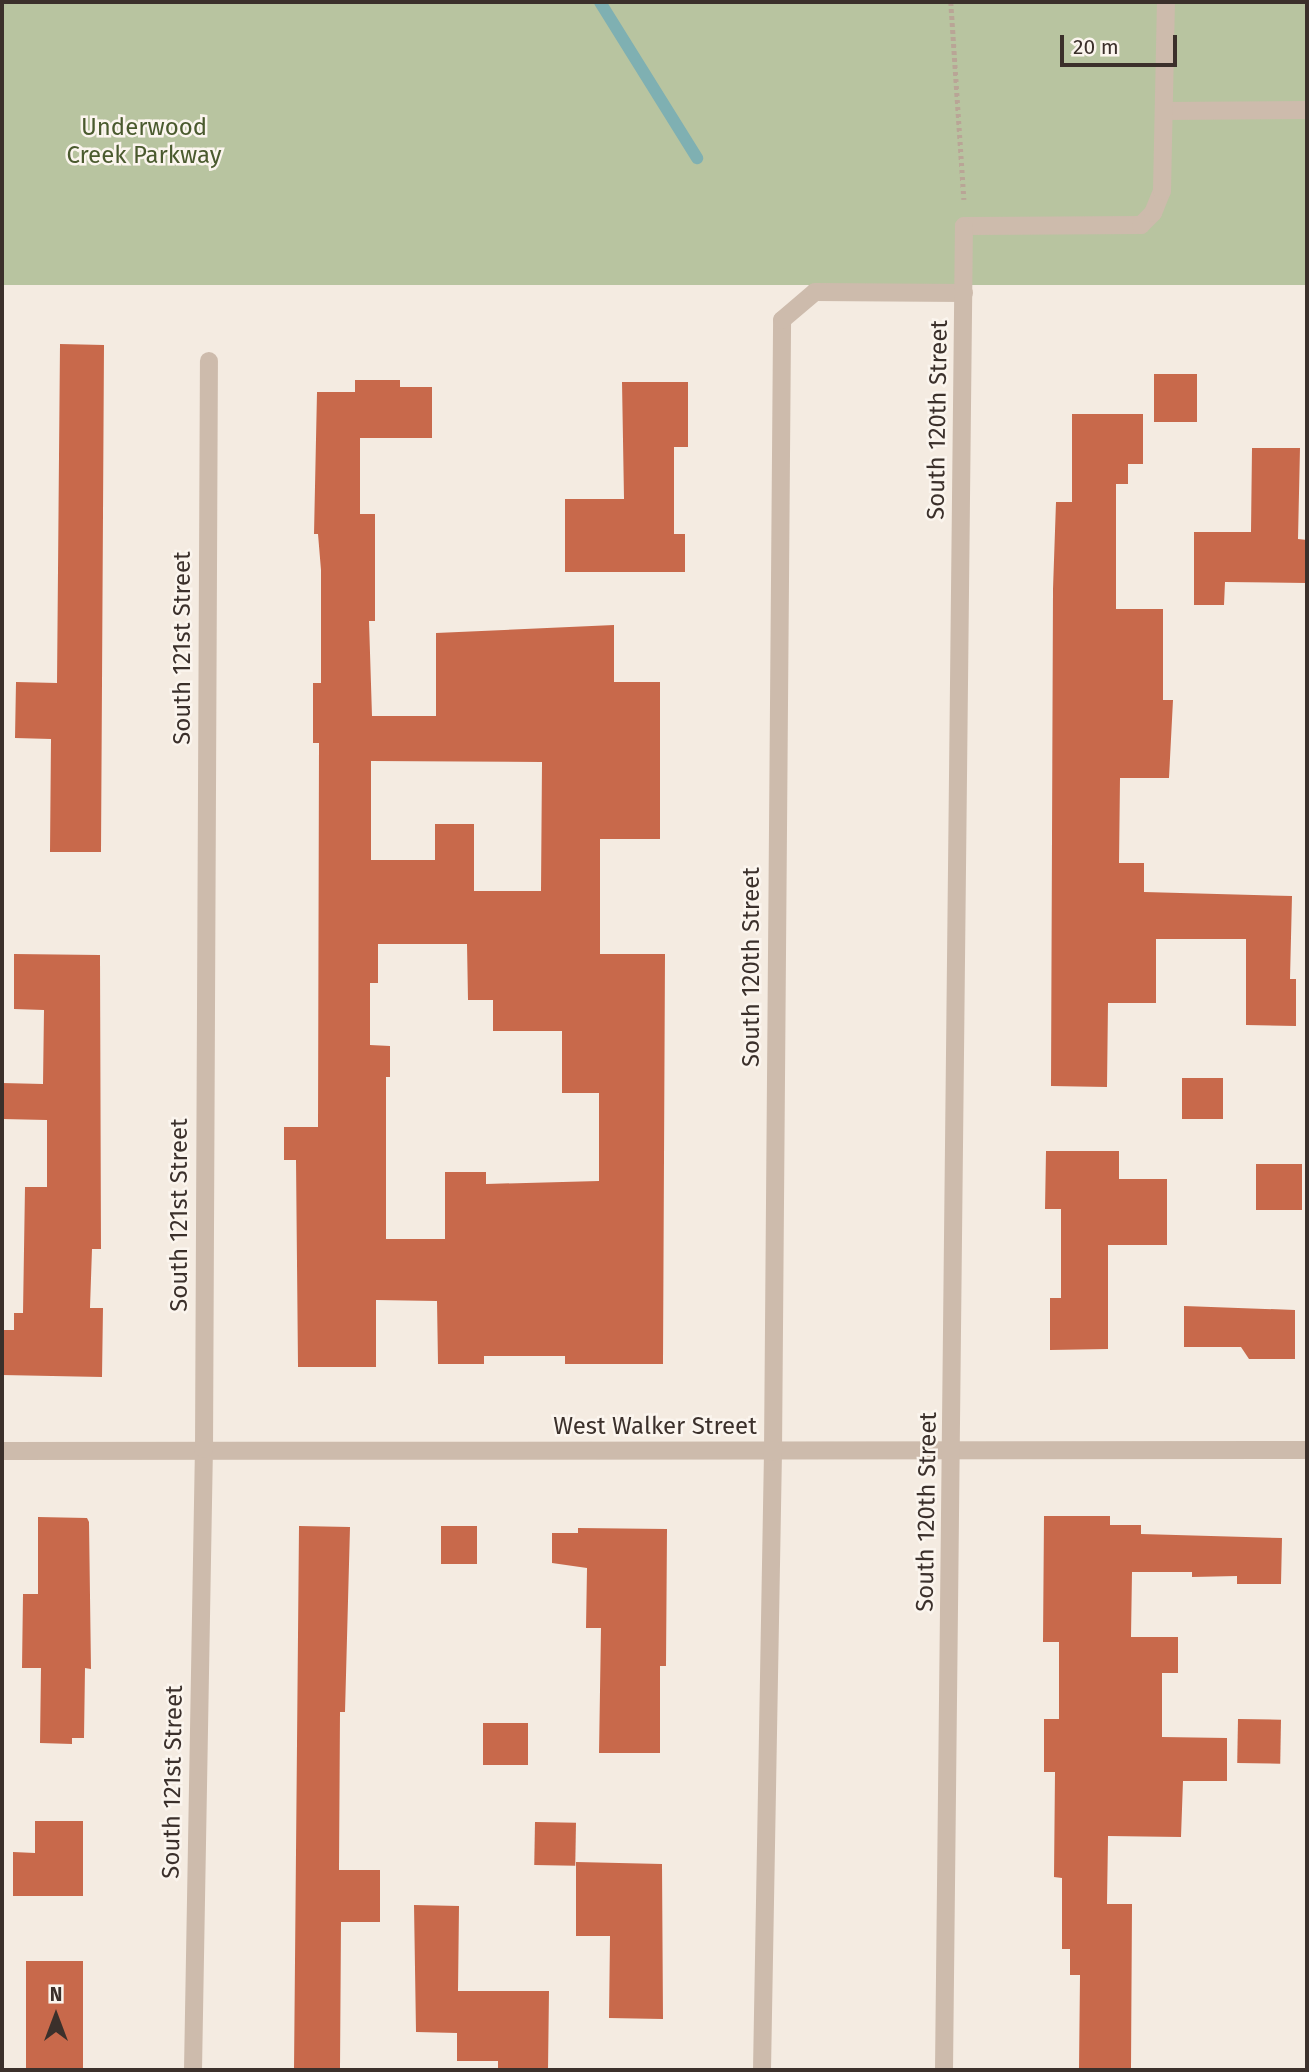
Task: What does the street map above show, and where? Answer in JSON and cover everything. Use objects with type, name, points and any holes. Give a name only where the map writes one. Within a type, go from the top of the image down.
[{"type":"street","points":[[964,293],[964,226],[1141,225],[1153,212],[1162,191],[1166,2]]},
{"type":"street","points":[[1165,111],[1307,110]]},
{"type":"street","name":"South 120th Street","points":[[762,2070],[773,1452],[782,320],[816,292],[964,293],[944,2070]]},
{"type":"street","name":"South 121st Street","points":[[193,2070],[204,1449],[209,361]]},
{"type":"street","name":"West Walker Street","points":[[2,1451],[1307,1450]]},
{"type":"path","points":[[951,2],[964,226]]},
{"type":"green space","name":"Underwood Creek Parkway","points":[[2,2],[1307,2],[1307,285],[2,285]]},
{"type":"building","points":[[60,344],[104,345],[101,852],[50,852],[51,739],[15,738],[16,682],[57,683]]},
{"type":"building","points":[[1154,374],[1197,374],[1197,422],[1154,422]]},
{"type":"building","points":[[355,380],[400,380],[400,387],[432,387],[432,438],[360,438],[360,514],[375,514],[375,621],[369,621],[372,716],[436,716],[436,633],[614,625],[614,682],[660,682],[660,839],[600,839],[600,954],[665,954],[663,1364],[565,1364],[565,1356],[484,1356],[484,1364],[438,1364],[437,1301],[376,1300],[376,1367],[298,1367],[296,1160],[284,1160],[284,1127],[318,1127],[319,743],[313,743],[313,683],[321,683],[321,570],[318,534],[314,534],[317,392],[355,392]],"holes":[[[371,761],[542,762],[541,891],[474,891],[474,824],[435,824],[435,860],[371,860]],[[378,944],[467,944],[468,1000],[493,1000],[493,1031],[562,1031],[562,1093],[599,1093],[599,1181],[486,1184],[486,1172],[445,1172],[445,1239],[386,1239],[386,1077],[390,1077],[390,1046],[370,1045],[370,983],[378,983]]]},
{"type":"building","points":[[622,382],[688,382],[688,447],[674,447],[674,534],[685,534],[685,572],[565,572],[565,499],[624,499]]},
{"type":"building","points":[[1072,414],[1143,414],[1143,464],[1128,464],[1128,484],[1116,484],[1116,609],[1163,609],[1163,700],[1173,700],[1169,778],[1120,778],[1119,863],[1144,863],[1144,892],[1292,896],[1290,979],[1296,979],[1296,1026],[1246,1025],[1246,939],[1156,939],[1156,1003],[1108,1003],[1107,1087],[1051,1086],[1053,589],[1056,502],[1072,502]]},
{"type":"building","points":[[1252,448],[1300,448],[1298,539],[1307,540],[1307,583],[1225,582],[1224,605],[1194,605],[1194,532],[1251,532]]},
{"type":"building","points":[[14,954],[100,955],[101,1249],[92,1249],[90,1308],[103,1308],[102,1377],[2,1375],[2,1330],[14,1330],[14,1313],[23,1313],[25,1187],[47,1187],[47,1120],[2,1119],[2,1083],[43,1084],[44,1010],[14,1009]]},
{"type":"building","points":[[1182,1078],[1223,1078],[1223,1119],[1182,1119]]},
{"type":"building","points":[[1046,1151],[1119,1151],[1119,1179],[1167,1179],[1167,1245],[1108,1245],[1108,1349],[1050,1350],[1050,1298],[1061,1298],[1061,1209],[1045,1209]]},
{"type":"building","points":[[1256,1164],[1302,1164],[1302,1210],[1256,1210]]},
{"type":"building","points":[[1184,1306],[1295,1310],[1295,1359],[1249,1359],[1241,1347],[1184,1347]]},
{"type":"building","points":[[1044,1516],[1110,1516],[1110,1525],[1141,1525],[1141,1534],[1282,1538],[1281,1584],[1237,1584],[1237,1576],[1192,1577],[1192,1572],[1132,1572],[1131,1637],[1178,1637],[1178,1673],[1162,1673],[1162,1737],[1227,1738],[1227,1781],[1183,1781],[1181,1837],[1108,1836],[1107,1904],[1132,1904],[1131,2070],[1079,2070],[1080,1975],[1070,1975],[1070,1949],[1062,1949],[1062,1878],[1054,1877],[1055,1772],[1044,1772],[1044,1719],[1059,1719],[1059,1642],[1043,1642]]},
{"type":"building","points":[[38,1517],[87,1518],[89,1522],[91,1669],[85,1668],[84,1738],[72,1738],[72,1744],[40,1743],[41,1668],[22,1668],[23,1594],[38,1594]]},
{"type":"building","points":[[299,1526],[350,1527],[345,1712],[340,1712],[339,1870],[380,1870],[380,1922],[341,1922],[340,2070],[294,2070]]},
{"type":"building","points":[[441,1526],[477,1526],[477,1564],[441,1564]]},
{"type":"building","points":[[578,1528],[667,1529],[666,1666],[660,1666],[660,1753],[599,1753],[601,1628],[586,1628],[587,1568],[552,1563],[552,1533],[578,1533]]},
{"type":"building","points":[[1238,1719],[1281,1720],[1280,1764],[1237,1763]]},
{"type":"building","points":[[483,1723],[528,1723],[528,1765],[483,1765]]},
{"type":"building","points":[[35,1821],[83,1821],[83,1896],[13,1896],[13,1852],[35,1853]]},
{"type":"building","points":[[535,1822],[576,1823],[575,1866],[534,1865]]},
{"type":"building","points":[[576,1862],[662,1864],[663,2019],[609,2018],[610,1936],[576,1936]]},
{"type":"building","points":[[414,1905],[459,1906],[458,1991],[549,1991],[548,2070],[498,2070],[498,2061],[457,2061],[457,2033],[416,2032]]},
{"type":"building","points":[[26,1961],[83,1961],[83,2070],[26,2070]]},
{"type":"waterway","points":[[600,2],[697,158]]}]
